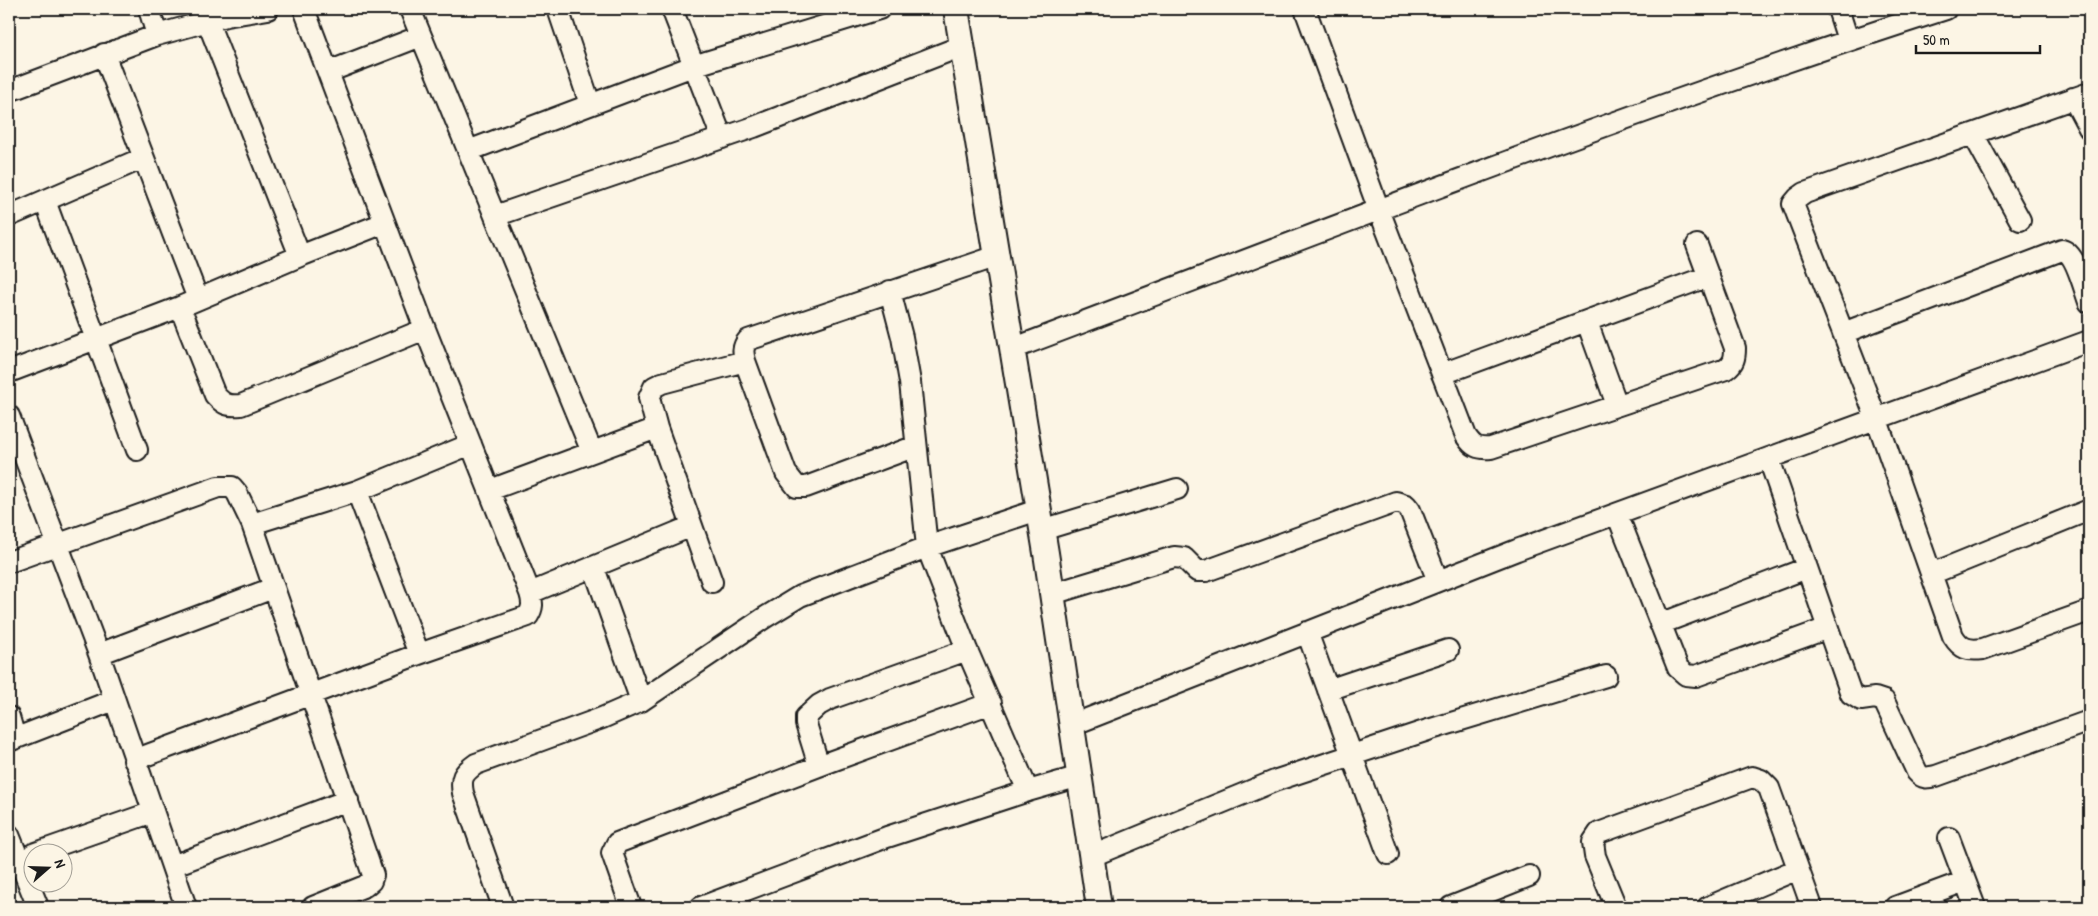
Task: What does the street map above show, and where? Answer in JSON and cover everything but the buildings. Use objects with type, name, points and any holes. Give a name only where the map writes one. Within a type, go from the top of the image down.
[{"type":"street","points":[[148,9],[158,35]]},
{"type":"street","points":[[134,760],[419,654],[528,616],[533,603],[384,223],[304,9]]},
{"type":"street","points":[[410,9],[592,452]]},
{"type":"street","points":[[558,9],[590,104]]},
{"type":"street","points":[[672,9],[722,138]]},
{"type":"street","points":[[468,151],[693,66],[879,9]]},
{"type":"street","points":[[956,9],[1052,594],[1099,907]]},
{"type":"street","points":[[1305,9],[1378,210],[1466,436],[1472,445],[1480,449],[1490,448],[1726,369],[1732,364],[1735,357],[1735,348],[1697,245]]},
{"type":"street","points":[[1838,9],[1848,40]]},
{"type":"street","points":[[1012,349],[1378,210],[1649,110],[1848,40],[1946,9]]},
{"type":"street","points":[[9,91],[158,35],[207,20],[261,10]]},
{"type":"street","points":[[207,20],[300,256]]},
{"type":"street","points":[[328,72],[421,36]]},
{"type":"street","points":[[495,216],[722,138],[962,46]]},
{"type":"street","points":[[104,54],[143,158],[189,303],[215,395],[224,404],[231,406],[241,405],[425,329]]},
{"type":"street","points":[[2089,128],[2081,96],[1805,193],[1793,204],[1877,420],[1953,636],[1958,644],[1965,649],[1974,651],[1983,649],[2089,612]]},
{"type":"street","points":[[1973,134],[2020,220]]},
{"type":"street","points":[[9,216],[143,158]]},
{"type":"street","points":[[45,200],[137,450]]},
{"type":"street","points":[[9,372],[189,303],[384,223]]},
{"type":"street","points":[[1843,333],[2062,250],[2067,251],[2073,258],[2089,302]]},
{"type":"street","points":[[916,446],[806,487],[797,487],[786,473],[745,361],[743,350],[748,340],[997,256]]},
{"type":"street","points":[[1442,374],[1709,276]]},
{"type":"street","points":[[890,291],[907,361],[927,548],[967,650],[1028,792]]},
{"type":"street","points":[[1587,322],[1617,405]]},
{"type":"street","points":[[1072,725],[1438,581],[2089,342]]},
{"type":"street","points":[[712,582],[657,428],[649,398],[654,387],[662,382],[745,361]]},
{"type":"street","points":[[9,416],[99,654],[186,907]]},
{"type":"street","points":[[490,490],[657,428]]},
{"type":"street","points":[[252,524],[357,491],[471,444]]},
{"type":"street","points":[[1769,459],[1852,694],[1861,700],[1880,698],[1884,701],[1916,772],[1921,777],[1936,776],[2089,721]]},
{"type":"street","points":[[9,562],[223,486],[232,487],[237,493],[252,524],[373,874],[371,882],[365,886],[313,907]]},
{"type":"street","points":[[503,907],[463,793],[462,775],[476,764],[602,718],[642,701],[764,618],[800,596],[927,548],[1177,489]]},
{"type":"street","points":[[357,491],[419,654]]},
{"type":"street","points":[[1052,594],[1174,557],[1181,556],[1197,571],[1206,571],[1396,502],[1406,505],[1410,510],[1438,581]]},
{"type":"street","points":[[1931,574],[2089,510]]},
{"type":"street","points":[[1617,514],[1678,668],[1686,675],[1696,676],[1828,628]]},
{"type":"street","points":[[530,593],[692,526]]},
{"type":"street","points":[[594,568],[642,701]]},
{"type":"street","points":[[1660,624],[1807,568]]},
{"type":"street","points":[[99,654],[273,588]]},
{"type":"street","points":[[1307,632],[1388,854]]},
{"type":"street","points":[[819,766],[806,724],[806,717],[819,704],[967,650]]},
{"type":"street","points":[[1328,690],[1448,650]]},
{"type":"street","points":[[1092,856],[1277,780],[1351,755],[1606,676]]},
{"type":"street","points":[[9,717],[12,740],[114,700]]},
{"type":"street","points":[[631,907],[612,853],[617,843],[991,703]]},
{"type":"street","points":[[701,907],[887,837],[1080,776]]},
{"type":"street","points":[[1616,907],[1595,856],[1593,842],[1599,833],[1752,777],[1761,780],[1769,788],[1812,907]]},
{"type":"street","points":[[172,866],[348,800]]},
{"type":"street","points":[[60,844],[153,812]]},
{"type":"street","points":[[9,835],[22,849]]},
{"type":"street","points":[[1949,838],[1975,907]]},
{"type":"street","points":[[1708,907],[1798,869]]},
{"type":"street","points":[[1452,907],[1529,876]]},
{"type":"street","points":[[1894,907],[1965,881]]},
{"type":"street","points":[[36,894],[38,907]]}]
